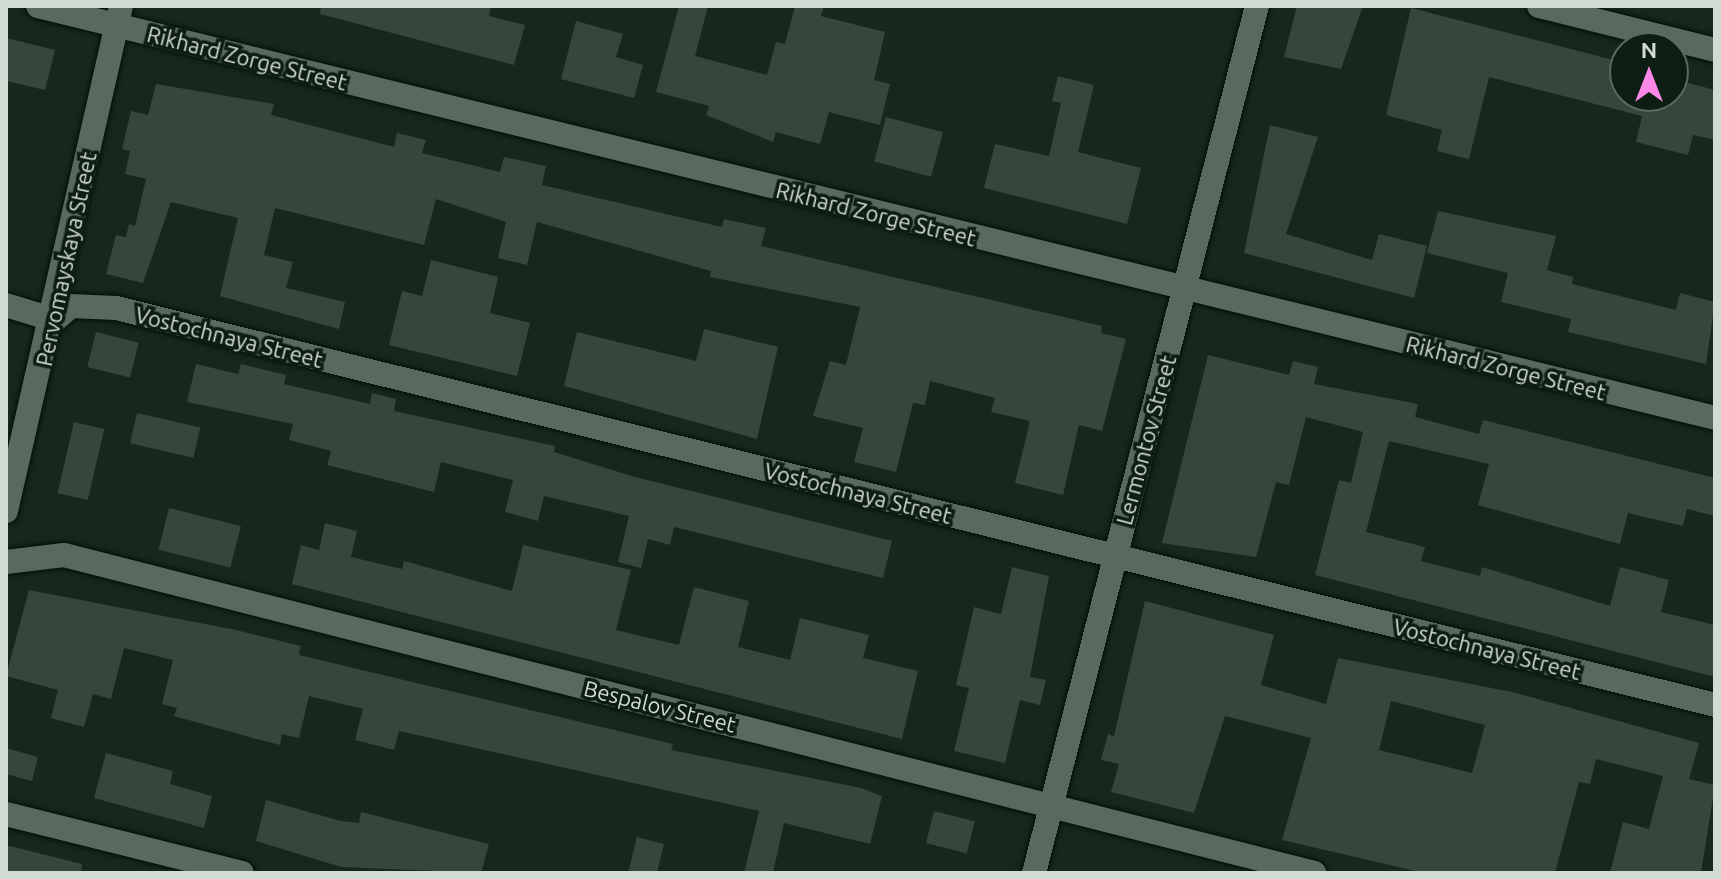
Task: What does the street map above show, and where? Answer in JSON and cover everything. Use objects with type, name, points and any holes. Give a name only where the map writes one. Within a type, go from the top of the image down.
[{"type":"street","name":"Rikhard Zorge Street","points":[[38,6],[118,16],[1186,290],[1715,418]]},
{"type":"street","name":"Lermontov Street","points":[[1034,873],[1257,6]]},
{"type":"street","points":[[1539,6],[1715,50]]},
{"type":"street","name":"Pervomayskaya Street","points":[[6,511],[55,320],[118,16]]},
{"type":"street","points":[[6,305],[55,320]]},
{"type":"street","name":"Vostochnaya Street","points":[[55,320],[71,306],[116,308],[1715,705]]},
{"type":"street","name":"Bespalov Street","points":[[6,562],[64,555],[1314,873]]},
{"type":"street","points":[[6,814],[242,873]]},
{"type":"building","points":[[321,6],[491,6],[489,16],[525,25],[514,65],[320,14]]},
{"type":"building","points":[[679,6],[708,6],[695,56],[767,75],[776,42],[785,44],[795,6],[824,6],[821,16],[885,32],[874,80],[890,84],[880,125],[829,112],[820,144],[776,132],[773,142],[706,115],[709,106],[656,92]]},
{"type":"building","points":[[1297,6],[1363,6],[1341,69],[1284,57]]},
{"type":"building","points":[[1411,8],[1609,59],[1609,108],[1489,77],[1469,159],[1437,151],[1442,130],[1386,115]]},
{"type":"building","points":[[576,21],[623,34],[616,57],[643,65],[634,98],[561,79]]},
{"type":"building","points":[[6,38],[55,50],[45,90],[6,81]]},
{"type":"building","points":[[1058,76],[1094,85],[1078,152],[1141,168],[1127,224],[984,188],[995,144],[1049,156],[1061,103],[1052,101]]},
{"type":"building","points":[[1689,83],[1715,90],[1715,140],[1693,135],[1688,155],[1636,142],[1642,116],[1626,112],[1689,112]]},
{"type":"building","points":[[156,84],[274,104],[271,115],[394,147],[397,133],[426,140],[422,153],[500,172],[504,157],[546,166],[542,185],[722,227],[724,219],[766,228],[761,246],[1102,326],[1101,333],[1126,339],[1102,431],[1079,425],[1063,495],[1015,483],[1030,421],[991,412],[995,398],[930,381],[925,405],[913,403],[896,472],[854,462],[863,428],[813,416],[830,361],[846,365],[860,307],[710,277],[711,271],[537,222],[527,265],[498,258],[506,222],[436,199],[424,245],[275,208],[264,255],[293,262],[286,288],[345,302],[339,329],[220,296],[238,218],[171,202],[143,283],[106,274],[116,235],[126,237],[129,224],[135,226],[146,179],[125,174],[130,151],[122,149],[131,111],[148,115]]},
{"type":"building","points":[[886,117],[943,132],[931,177],[874,161]]},
{"type":"building","points":[[1270,125],[1318,137],[1286,234],[1372,260],[1379,234],[1427,246],[1414,298],[1244,253]]},
{"type":"building","points":[[1438,211],[1556,236],[1547,270],[1573,277],[1572,284],[1676,310],[1680,293],[1715,302],[1706,364],[1568,332],[1571,319],[1501,302],[1508,273],[1427,253]]},
{"type":"building","points":[[431,260],[498,277],[490,313],[530,323],[517,376],[389,345],[402,291],[422,296]]},
{"type":"building","points":[[704,329],[778,347],[757,439],[564,386],[577,332],[696,361]]},
{"type":"building","points":[[96,332],[139,343],[130,378],[87,367]]},
{"type":"building","points":[[1208,355],[1289,375],[1293,361],[1318,367],[1314,384],[1418,404],[1415,417],[1479,434],[1483,420],[1715,478],[1715,516],[1687,509],[1683,526],[1628,513],[1620,544],[1478,505],[1489,464],[1389,441],[1366,532],[1425,547],[1421,561],[1480,576],[1482,567],[1610,606],[1620,567],[1669,580],[1661,612],[1715,625],[1715,677],[1315,575],[1339,480],[1351,483],[1363,432],[1306,417],[1289,485],[1276,482],[1256,557],[1162,543]]},
{"type":"building","points":[[196,364],[238,374],[241,364],[286,375],[284,384],[370,404],[372,393],[396,399],[394,411],[555,446],[554,452],[635,477],[892,541],[883,578],[674,527],[670,545],[648,539],[641,568],[618,562],[629,516],[544,496],[538,521],[505,512],[513,480],[441,462],[434,492],[327,465],[331,451],[289,440],[293,424],[187,402]]},
{"type":"building","points":[[137,413],[200,428],[193,458],[130,443]]},
{"type":"building","points":[[74,422],[104,429],[88,500],[58,493]]},
{"type":"building","points":[[169,508],[241,526],[230,568],[159,550]]},
{"type":"building","points":[[325,523],[357,531],[351,557],[402,569],[404,561],[512,591],[523,545],[631,570],[616,630],[679,645],[694,587],[749,601],[738,647],[790,660],[800,618],[869,635],[863,658],[918,671],[902,739],[292,584],[301,545],[319,550]]},
{"type":"building","points":[[1012,567],[1049,576],[1030,677],[1046,680],[1040,705],[1020,700],[1005,763],[954,751],[969,688],[956,685],[974,607],[1001,614]]},
{"type":"building","points":[[29,590],[236,630],[301,646],[299,655],[673,744],[671,750],[861,788],[882,796],[870,844],[784,823],[773,873],[744,873],[759,811],[399,731],[394,750],[355,740],[363,709],[309,696],[299,738],[282,734],[280,745],[174,716],[177,708],[162,704],[173,660],[124,648],[111,699],[93,694],[84,727],[51,718],[58,690],[6,676]]},
{"type":"building","points":[[1145,601],[1274,635],[1261,685],[1326,704],[1338,658],[1512,692],[1699,743],[1689,779],[1715,785],[1701,873],[1610,873],[1623,822],[1649,829],[1663,776],[1596,759],[1590,784],[1579,782],[1555,873],[1424,873],[1282,840],[1311,738],[1225,716],[1194,813],[1111,792],[1119,764],[1101,760],[1108,734],[1114,736]],"holes":[[[1391,701],[1485,725],[1472,773],[1379,750]]]},
{"type":"building","points":[[6,748],[38,757],[32,781],[6,774]]},
{"type":"building","points":[[106,753],[173,771],[170,784],[212,796],[204,828],[94,798]]},
{"type":"building","points":[[266,800],[341,821],[359,823],[361,812],[489,844],[481,873],[341,867],[256,841]]},
{"type":"building","points":[[934,811],[975,821],[967,853],[926,843]]},
{"type":"building","points":[[637,837],[664,844],[657,873],[628,873]]},
{"type":"building","points":[[6,845],[82,864],[81,873],[6,873]]}]
